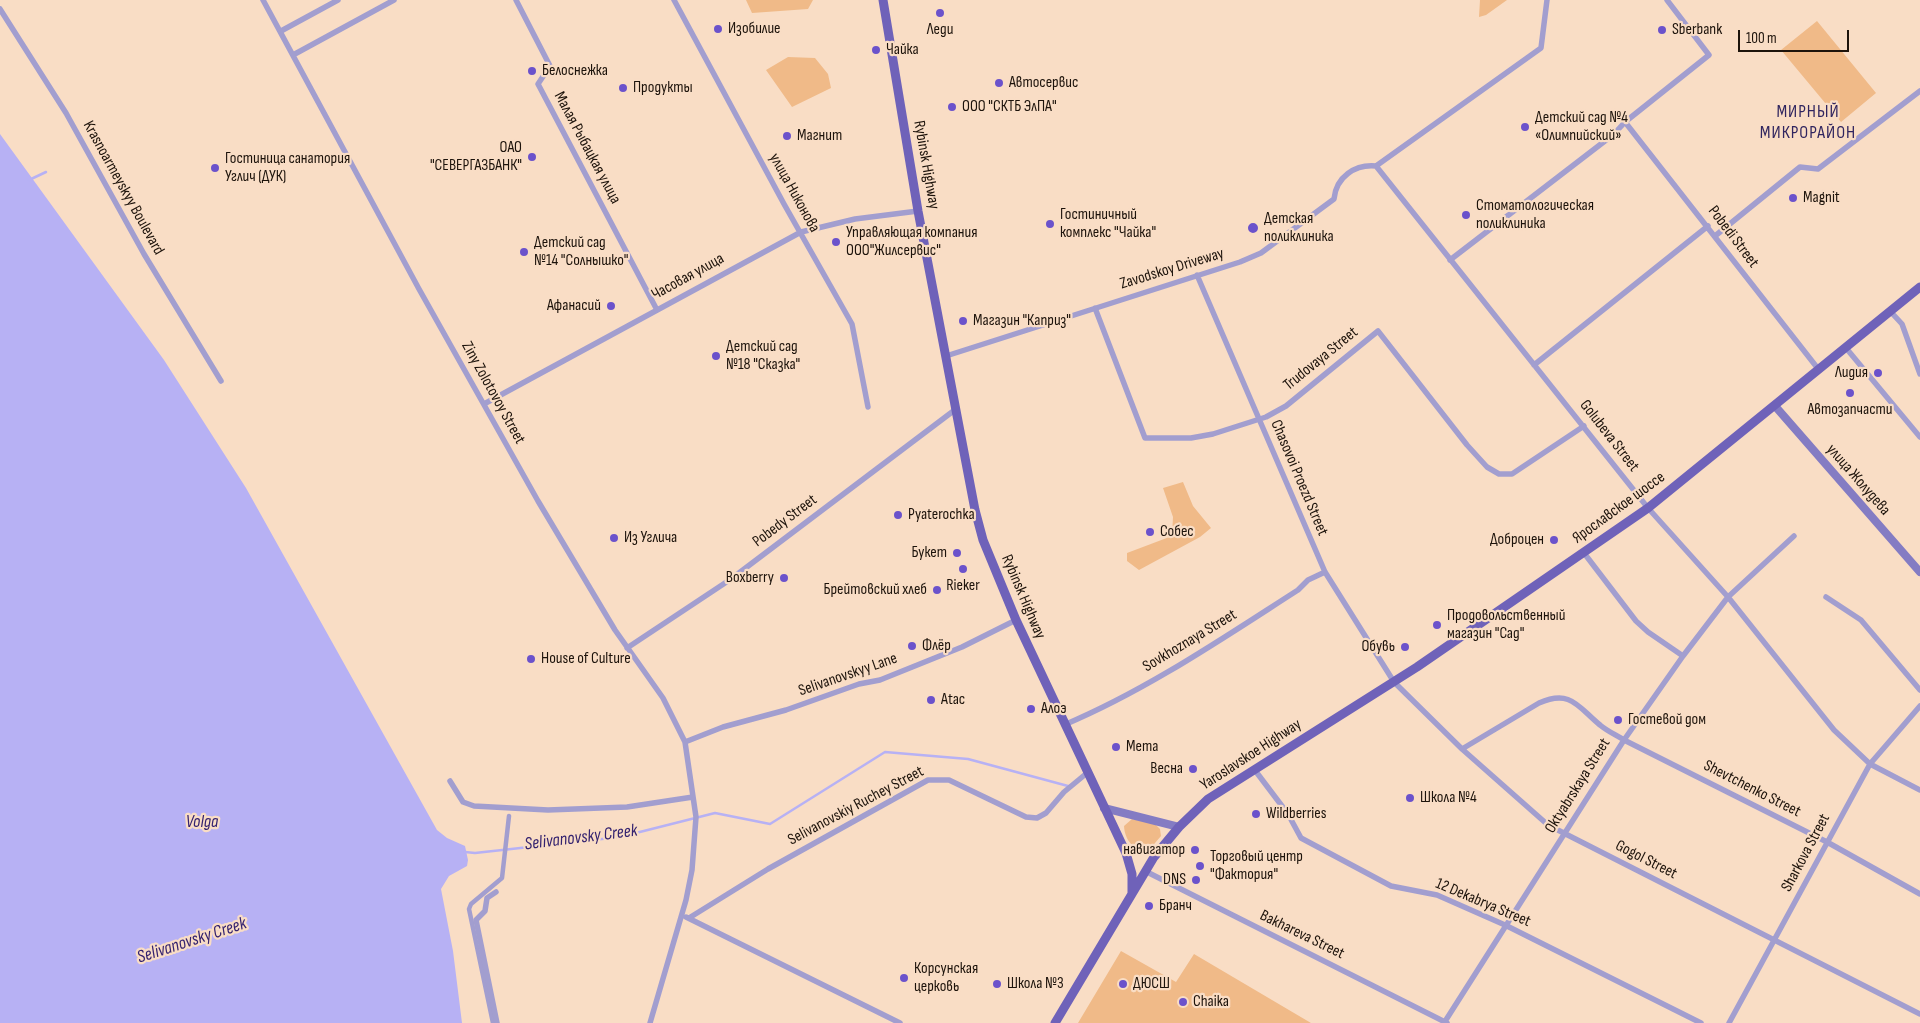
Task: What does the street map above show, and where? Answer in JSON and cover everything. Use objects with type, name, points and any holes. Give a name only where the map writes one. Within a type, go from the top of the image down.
[{"type":"main road","name":"Rybinsk Highway","points":[[883,0],[918,211],[975,510],[983,540],[1016,620],[1129,863],[1132,896]]},
{"type":"main road","name":"Ярославское шоссе","points":[[1394,682],[1648,508],[1920,287]]},
{"type":"main road","name":"улица Жолудева","points":[[1775,406],[1920,572]]},
{"type":"main road","name":"Yaroslavskoe Highway","points":[[1055,1023],[1132,896],[1145,871],[1161,847],[1179,827],[1208,799],[1394,682]]},
{"type":"main road","points":[[1104,808],[1179,827]]},
{"type":"street","name":"Ziny Zolotovoy Street","points":[[264,0],[484,404],[582,577],[627,648],[663,698],[685,742],[696,817],[694,850],[682,915],[650,1023]]},
{"type":"street","points":[[281,31],[338,0]]},
{"type":"street","points":[[293,55],[394,0]]},
{"type":"street","name":"Малая Рыбацкая улица","points":[[516,0],[550,66],[538,84],[657,310]]},
{"type":"street","name":"улица Никонова","points":[[674,0],[852,324],[868,407]]},
{"type":"street","points":[[1376,166],[1541,48],[1547,0]]},
{"type":"street","points":[[1450,260],[1614,134],[1625,122],[1709,54],[1667,0]]},
{"type":"street","name":"Krasnoarmeyskyy Boulevard","points":[[0,9],[66,113],[144,254],[221,381]]},
{"type":"street","points":[[1715,236],[1800,167],[1818,169],[1920,91]]},
{"type":"street","name":"Pobedi Street","points":[[1625,122],[1819,370]]},
{"type":"street","name":"Zavodskoy Driveway","points":[[946,356],[1240,262],[1261,253],[1334,199],[1337,185],[1346,174],[1360,166],[1376,166]]},
{"type":"street","name":"Golubeva Street","points":[[1376,166],[1648,508],[1728,597],[1834,730],[1870,764],[1920,790]]},
{"type":"street","name":"Часовая улица","points":[[484,404],[801,232],[854,219],[918,211]]},
{"type":"street","points":[[1534,365],[1708,226]]},
{"type":"street","name":"Chasovoi Proezd Street","points":[[1197,275],[1325,572],[1394,682]]},
{"type":"street","name":"Trudovaya Street","points":[[1095,308],[1145,438],[1191,438],[1260,420],[1286,406],[1378,331],[1467,445],[1487,467],[1499,474],[1512,474],[1584,426]]},
{"type":"street","points":[[1890,311],[1902,324],[1920,374]]},
{"type":"street","points":[[1846,348],[1920,437]]},
{"type":"street","name":"Pobedy Street","points":[[627,648],[731,579],[956,409]]},
{"type":"street","name":"Oktyabrskaya Street","points":[[1446,1023],[1505,925],[1624,740],[1683,656],[1728,597],[1794,536]]},
{"type":"street","points":[[1584,553],[1636,621],[1648,632],[1683,656]]},
{"type":"street","name":"Sovkhoznaya Street","points":[[1064,725],[1108,707],[1298,590],[1308,580],[1325,572]]},
{"type":"street","points":[[1826,598],[1861,620],[1920,690]]},
{"type":"street","name":"Selivanovskyy Lane","points":[[685,742],[723,727],[786,710],[859,684],[880,680],[962,647],[1016,620]]},
{"type":"street","name":"Gogol Street","points":[[1394,682],[1462,750],[1548,825],[1920,1014]]},
{"type":"street","name":"Shevtchenko Street","points":[[1462,750],[1539,703],[1558,698],[1573,701],[1601,726],[1624,740],[1827,842],[1920,894]]},
{"type":"street","name":"Sharkova Street","points":[[1728,1023],[1870,764],[1920,706]]},
{"type":"street","name":"12 Dekabrya Street","points":[[1254,769],[1288,814],[1301,838],[1391,886],[1437,896],[1505,925],[1701,1023]]},
{"type":"street","name":"Selivanovskiy Ruchey Street","points":[[688,918],[768,869],[928,780],[949,780],[1026,817],[1037,818],[1046,813],[1064,792],[1087,773]]},
{"type":"street","points":[[450,781],[463,802],[474,806],[548,810],[627,807],[693,797]]},
{"type":"street","points":[[493,1023],[469,909],[471,904],[502,878],[505,865],[509,816]]},
{"type":"street","name":"Bakhareva Street","points":[[1145,871],[1446,1023]]},
{"type":"street","points":[[496,892],[487,898],[485,910],[476,920],[497,1023]]},
{"type":"street","points":[[682,915],[900,1023]]},
{"type":"shaded area","points":[[746,0],[813,0],[808,9],[752,13]]},
{"type":"shaded area","points":[[1480,0],[1507,0],[1486,15],[1479,17]]},
{"type":"shaded area","points":[[1817,21],[1876,93],[1841,122],[1781,50]]},
{"type":"shaded area","points":[[788,57],[815,58],[828,74],[831,88],[792,107],[766,70]]},
{"type":"shaded area","points":[[1183,482],[1193,506],[1211,528],[1200,537],[1139,570],[1127,561],[1127,553],[1172,536],[1173,517],[1163,488]]},
{"type":"shaded area","points":[[1132,819],[1155,824],[1160,829],[1161,836],[1149,850],[1139,849],[1128,840],[1124,826]]},
{"type":"shaded area","name":"Chaika","points":[[1121,951],[1176,982],[1194,954],[1311,1023],[1078,1023]]},
{"type":"water","name":"Volga","points":[[0,134],[164,360],[246,488],[437,830],[447,838],[465,846],[468,860],[467,866],[449,876],[441,889],[453,951],[462,1023],[0,1023]]},
{"type":"waterway","points":[[29,180],[46,172]]},
{"type":"waterway","name":"Selivanovsky Creek","points":[[465,852],[475,853],[620,837],[715,813],[770,824],[885,752],[968,759],[1068,786]]},
{"type":"place","name":"Леди","points":[[940,13]]},
{"type":"place","name":"Изобилие","points":[[718,29]]},
{"type":"place","name":"Sberbank","points":[[1662,30]]},
{"type":"place","name":"Чайка","points":[[876,50]]},
{"type":"place","name":"Белоснежка","points":[[532,71]]},
{"type":"place","name":"Автосервис","points":[[999,83]]},
{"type":"place","name":"Продукты","points":[[623,88]]},
{"type":"place","name":"ООО \"СКТБ ЭлПА\"","points":[[952,107]]},
{"type":"place","name":"Детский сад №4 «Олимпийский»","points":[[1525,127]]},
{"type":"place","name":"Магнит","points":[[787,136]]},
{"type":"place","name":"ОАО \"СЕВЕРГАЗБАНК\"","points":[[532,157]]},
{"type":"place","name":"Гостиница санатория Углич (ДУК)","points":[[215,168]]},
{"type":"place","name":"Magnit","points":[[1793,198]]},
{"type":"place","name":"Стоматологическая поликлиника","points":[[1466,215]]},
{"type":"place","name":"Гостиничный комплекс \"Чайка\"","points":[[1050,224]]},
{"type":"place","name":"Детская поликлиника","points":[[1253,228]]},
{"type":"place","name":"Управляющая компания ООО\"Жилсервис\"","points":[[836,242]]},
{"type":"place","name":"Детский сад №14 \"Солнышко\"","points":[[524,252]]},
{"type":"place","name":"Афанасий","points":[[611,306]]},
{"type":"place","name":"Магазин \"Каприз\"","points":[[963,321]]},
{"type":"place","name":"Детский сад №18 \"Сказка\"","points":[[716,356]]},
{"type":"place","name":"Лидия","points":[[1878,373]]},
{"type":"place","name":"Автозапчасти","points":[[1850,393]]},
{"type":"place","name":"Pyaterochka","points":[[898,515]]},
{"type":"place","name":"Собес","points":[[1150,532]]},
{"type":"place","name":"Из Углича","points":[[614,538]]},
{"type":"place","name":"Доброцен","points":[[1554,540]]},
{"type":"place","name":"Букет","points":[[957,553]]},
{"type":"place","name":"Rieker","points":[[963,569]]},
{"type":"place","name":"Boxberry","points":[[784,578]]},
{"type":"place","name":"Брейтовский хлеб","points":[[937,590]]},
{"type":"place","name":"Продовольственный магазин \"Сад\"","points":[[1437,625]]},
{"type":"place","name":"Флёр","points":[[912,646]]},
{"type":"place","name":"Обувь","points":[[1405,647]]},
{"type":"place","name":"House of Culture","points":[[531,659]]},
{"type":"place","name":"Atac","points":[[931,700]]},
{"type":"place","name":"Алоэ","points":[[1031,709]]},
{"type":"place","name":"Гостевой дом","points":[[1618,720]]},
{"type":"place","name":"Мета","points":[[1116,747]]},
{"type":"place","name":"Весна","points":[[1193,769]]},
{"type":"place","name":"Школа №4","points":[[1410,798]]},
{"type":"place","name":"Wildberries","points":[[1256,814]]},
{"type":"place","name":"навигатор","points":[[1195,850]]},
{"type":"place","name":"Торговый центр \"Фактория\"","points":[[1200,866]]},
{"type":"place","name":"DNS","points":[[1196,880]]},
{"type":"place","name":"Бранч","points":[[1149,906]]},
{"type":"place","name":"Корсунская церковь","points":[[904,978]]},
{"type":"place","name":"Школа №3","points":[[997,984]]},
{"type":"place","name":"ДЮСШ","points":[[1123,984]]},
{"type":"place","name":"Chaika","points":[[1183,1002]]},
{"type":"district","name":"МИРНЫЙ МИКРОРАЙОН","points":[[1808,122]]}]
